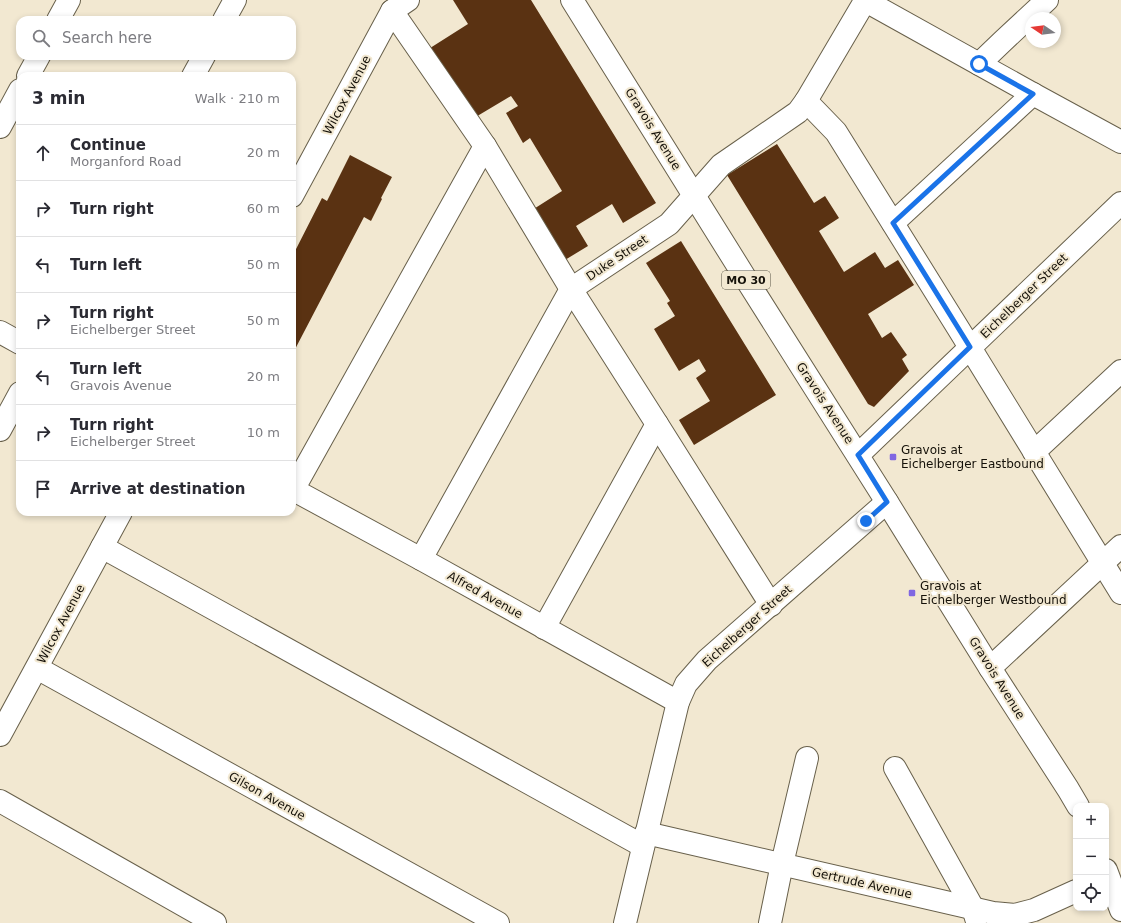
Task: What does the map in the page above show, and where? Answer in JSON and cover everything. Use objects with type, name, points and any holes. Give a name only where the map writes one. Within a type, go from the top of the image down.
[{"type":"street","points":[[60,16],[69,0]]},
{"type":"street","points":[[226,16],[235,0]]},
{"type":"street","name":"Gravois Avenue","points":[[572,0],[1076,803]]},
{"type":"street","points":[[864,0],[1121,142]]},
{"type":"street","name":"Duke Street","points":[[422,559],[571,289],[669,224],[721,165],[798,112],[806,101],[864,0]]},
{"type":"street","points":[[979,64],[1047,0]]},
{"type":"street","points":[[400,6],[571,289],[771,605]]},
{"type":"street","name":"Wilcox Avenue","points":[[296,189],[400,6]]},
{"type":"street","points":[[30,72],[37,60]]},
{"type":"street","points":[[196,72],[202,60]]},
{"type":"street","points":[[893,223],[1033,94]]},
{"type":"street","points":[[0,127],[16,97]]},
{"type":"street","points":[[806,101],[836,132],[1121,593]]},
{"type":"street","points":[[296,483],[485,146]]},
{"type":"street","name":"Eichelberger Street","points":[[858,455],[1121,203]]},
{"type":"street","points":[[0,332],[16,341]]},
{"type":"street","points":[[1034,452],[1121,371]]},
{"type":"street","points":[[0,430],[16,400]]},
{"type":"street","points":[[544,628],[657,424]]},
{"type":"street","name":"Alfred Avenue","points":[[296,492],[422,559],[678,702]]},
{"type":"street","name":"Eichelberger Street","points":[[625,923],[678,702],[686,684],[707,660],[887,502]]},
{"type":"street","name":"Wilcox Avenue","points":[[0,735],[119,516]]},
{"type":"street","points":[[990,668],[1121,546]]},
{"type":"street","name":"Gertrude Avenue","points":[[102,547],[645,839],[782,864],[975,916],[993,913],[1015,915],[1034,910],[1073,892]]},
{"type":"street","name":"Gilson Avenue","points":[[37,668],[498,923]]},
{"type":"street","points":[[770,923],[782,864],[807,758]]},
{"type":"street","points":[[895,768],[975,916]]},
{"type":"street","points":[[0,801],[215,923]]},
{"type":"street","points":[[1111,876],[1121,910]]},
{"type":"building","points":[[453,0],[531,0],[656,203],[623,223],[612,204],[576,226],[588,246],[560,263],[529,212],[562,191],[530,138],[523,143],[506,113],[518,106],[511,96],[474,118],[427,50],[468,24]]},
{"type":"building","points":[[777,144],[814,203],[825,196],[839,218],[819,231],[844,272],[875,252],[885,268],[898,260],[914,285],[868,314],[882,338],[891,332],[907,355],[902,359],[909,371],[874,407],[868,404],[727,175]]},
{"type":"building","points":[[350,155],[392,177],[371,221],[364,217],[296,347],[296,249],[322,198],[327,201]]},
{"type":"building","points":[[681,241],[776,395],[694,445],[679,420],[710,401],[696,378],[706,371],[699,359],[679,371],[654,329],[675,316],[667,303],[670,301],[646,263]]},
{"type":"place","name":"Gravois at Eichelberger Eastbound","points":[[893,457]]},
{"type":"place","name":"Gravois at Eichelberger Westbound","points":[[912,593]]},
{"type":"route","points":[[866,521],[887,502],[858,455],[970,347],[893,223],[1033,94],[979,64]]}]
